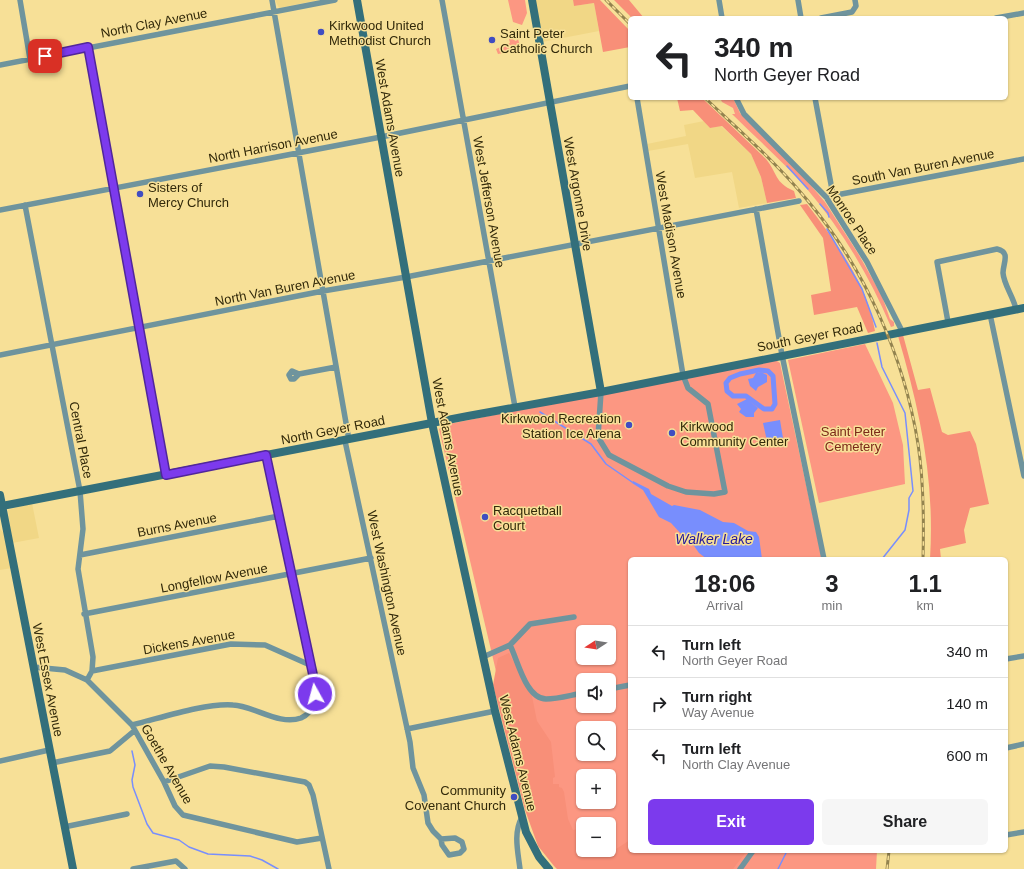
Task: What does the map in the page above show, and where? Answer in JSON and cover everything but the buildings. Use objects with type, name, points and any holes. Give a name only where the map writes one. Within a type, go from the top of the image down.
[{"type":"street","points":[[20,0],[30,59]]},
{"type":"street","name":"West Washington Avenue","points":[[272,0],[336,367],[347,440],[407,729],[413,768],[424,795],[426,818],[433,831],[441,839]]},
{"type":"street","name":"North Clay Avenue","points":[[0,65],[336,0]]},
{"type":"street","name":"West Adams Avenue","points":[[357,0],[432,423],[495,712],[522,817],[532,845],[548,869]]},
{"type":"street","name":"West Jefferson Avenue","points":[[442,0],[515,407]]},
{"type":"street","name":"West Argonne Drive","points":[[532,0],[601,392]]},
{"type":"street","points":[[719,0],[722,16]]},
{"type":"street","points":[[798,0],[801,16]]},
{"type":"street","points":[[831,16],[852,12],[856,6],[855,0]]},
{"type":"street","points":[[1007,16],[1024,13]]},
{"type":"street","points":[[88,47],[166,475]]},
{"type":"street","name":"North Harrison Avenue","points":[[0,210],[113,187],[381,137],[628,86]]},
{"type":"street","name":"West Madison Avenue","points":[[637,100],[683,375]]},
{"type":"street","name":"Monroe Place","points":[[737,100],[744,114],[826,197],[868,262],[902,331]]},
{"type":"street","points":[[815,100],[833,196]]},
{"type":"street","name":"South Van Buren Avenue","points":[[826,197],[1024,159]]},
{"type":"street","points":[[575,244],[799,200]]},
{"type":"street","name":"Central Place","points":[[25,205],[80,490],[83,529],[78,569],[84,614],[93,657],[92,671],[87,680]]},
{"type":"street","points":[[756,209],[782,355],[824,557]]},
{"type":"street","name":"North Van Buren Avenue","points":[[0,355],[323,291],[406,277],[575,244]]},
{"type":"street","points":[[948,322],[937,262],[997,249],[1002,251],[1006,256],[1004,278],[1020,308]]},
{"type":"street","name":"South Geyer Road","points":[[601,392],[1020,308]]},
{"type":"street","points":[[990,314],[1022,456],[1024,476]]},
{"type":"street","points":[[299,374],[336,367]]},
{"type":"street","points":[[601,392],[598,438],[609,455],[668,486],[696,494],[714,494],[725,492],[708,404],[688,388],[683,375]]},
{"type":"street","name":"North Geyer Road","points":[[1,507],[80,490],[601,392]]},
{"type":"street","points":[[52,763],[110,751],[133,728],[213,706],[234,705],[288,720],[306,716],[315,703],[315,684],[266,455]]},
{"type":"street","name":"West Essex Avenue","points":[[0,495],[3,530],[33,667],[73,869]]},
{"type":"street","name":"Burns Avenue","points":[[80,555],[279,516]]},
{"type":"street","name":"Longfellow Avenue","points":[[84,614],[371,558]]},
{"type":"street","points":[[483,657],[510,645],[530,624],[574,617]]},
{"type":"street","name":"Dickens Avenue","points":[[92,671],[231,644],[265,645],[310,665]]},
{"type":"street","points":[[510,645],[529,689],[536,697],[546,699],[576,694]]},
{"type":"street","points":[[1008,660],[1024,656]]},
{"type":"street","name":"Goethe Avenue","points":[[33,667],[65,670],[87,680],[133,728],[164,782],[175,806],[183,815],[298,842],[322,838]]},
{"type":"street","points":[[616,688],[628,685]]},
{"type":"street","points":[[407,729],[495,712]]},
{"type":"street","points":[[1008,748],[1024,744]]},
{"type":"street","points":[[0,761],[49,750]]},
{"type":"street","points":[[164,782],[210,766],[224,766],[305,782],[309,785],[313,794],[329,869]]},
{"type":"street","points":[[64,827],[127,814]]},
{"type":"street","points":[[520,869],[517,840],[518,825],[522,817]]},
{"type":"street","points":[[1008,835],[1024,832]]},
{"type":"street","points":[[740,869],[752,853]]},
{"type":"street","points":[[133,869],[176,861],[185,869]]},
{"type":"shaded area","points":[[275,0],[319,0],[279,8]]},
{"type":"shaded area","points":[[535,0],[573,0],[574,6],[594,3],[599,31],[542,42]]},
{"type":"shaded area","points":[[573,0],[600,0],[628,29],[628,47],[603,52],[594,3],[574,6]]},
{"type":"shaded area","points":[[614,0],[629,0],[642,16],[630,16]]},
{"type":"shaded area","points":[[677,100],[704,100],[766,159],[780,181],[794,191],[796,198],[767,203],[761,177],[751,154],[722,126],[710,128],[693,110],[680,111]]},
{"type":"shaded area","points":[[704,121],[710,128],[721,126],[751,154],[761,177],[767,203],[739,208],[732,172],[695,178],[688,144],[648,151],[647,144],[686,136],[684,125]]},
{"type":"shaded area","points":[[807,204],[829,233],[858,280],[871,313],[875,331],[868,333],[857,307],[814,315],[811,295],[831,291],[823,238],[800,205]]},
{"type":"shaded area","points":[[903,335],[918,390],[930,388],[942,432],[948,435],[970,431],[976,444],[989,504],[970,508],[964,530],[966,543],[940,549],[941,557],[930,557],[930,501],[924,446],[913,391],[898,336]]},
{"type":"shaded area","points":[[32,503],[39,538],[12,543],[8,510]]},
{"type":"shaded area","points":[[0,529],[5,534],[12,568],[0,570]]},
{"type":"shaded area","points":[[509,653],[532,696],[537,721],[551,742],[555,777],[553,778],[553,784],[559,784],[559,787],[562,788],[564,792],[568,819],[573,830],[576,830],[576,857],[616,857],[616,849],[628,841],[628,853],[745,853],[733,869],[557,869],[538,846],[525,810],[493,685],[498,658]]},
{"type":"green space","points":[[508,0],[525,0],[527,13],[522,25],[513,22]]},
{"type":"green space","points":[[509,39],[516,41],[518,39],[521,49],[498,54],[496,49],[510,43]]},
{"type":"green space","points":[[721,100],[734,100],[740,113],[801,174],[825,202],[859,255],[882,296],[890,319],[894,322],[894,326],[891,327],[864,272],[843,237],[820,205],[789,169],[732,114],[735,114],[733,108]]},
{"type":"green space","name":"Saint Peter Cemetery","points":[[865,344],[893,403],[903,445],[905,484],[819,503],[788,360]]},
{"type":"green space","points":[[774,359],[780,363],[822,557],[628,557],[628,853],[877,853],[876,869],[558,869],[531,820],[439,429],[444,425]]},
{"type":"water","points":[[761,372],[767,375],[767,382],[758,387],[756,391],[750,386],[748,379],[753,378],[756,373]]},
{"type":"water","points":[[747,399],[758,408],[754,413],[754,417],[746,417],[739,412],[741,409],[737,404]]},
{"type":"water","points":[[780,420],[783,438],[767,441],[763,423]]},
{"type":"water","name":"Walker Lake","points":[[633,481],[649,489],[651,494],[672,506],[674,505],[700,510],[723,522],[734,523],[748,531],[756,532],[759,537],[762,557],[704,557],[671,523],[659,517],[643,490],[632,483]]},
{"type":"waterway","points":[[787,166],[808,189]]},
{"type":"waterway","points":[[820,204],[828,213],[829,217]]},
{"type":"waterway","points":[[827,229],[862,289],[876,327]]},
{"type":"waterway","points":[[877,343],[882,367],[905,413],[913,491],[909,498],[909,510],[905,530],[884,557]]},
{"type":"waterway","points":[[759,370],[768,371],[773,376],[775,404],[772,409],[764,409],[746,396],[733,396],[727,391],[726,383],[730,378],[759,370]]},
{"type":"waterway","points":[[540,412],[591,444],[606,464],[632,482]]},
{"type":"waterway","points":[[132,751],[135,765],[132,780],[133,787],[147,824],[153,833],[179,840],[189,847],[208,854],[250,856],[262,860],[278,869]]},
{"type":"waterway","points":[[778,869],[786,853]]},
{"type":"railway","points":[[606,0],[628,22]]},
{"type":"railway","points":[[707,100],[771,160],[796,187],[829,227],[847,255],[879,315],[892,346],[912,411],[921,473],[923,502],[923,557]]},
{"type":"railway","points":[[887,869],[889,853]]},
{"type":"place","name":"Kirkwood United Methodist Church","points":[[321,32]]},
{"type":"place","name":"Saint Peter Catholic Church","points":[[492,40]]},
{"type":"place","name":"Sisters of Mercy Church","points":[[140,194]]},
{"type":"place","name":"Kirkwood Recreation Station Ice Arena","points":[[629,425]]},
{"type":"place","name":"Kirkwood Community Center","points":[[672,433]]},
{"type":"place","name":"Racquetball Court","points":[[485,517]]},
{"type":"place","name":"Community Covenant Church","points":[[514,797]]},
{"type":"route","points":[[45,56],[88,47],[166,475],[266,455],[315,684],[315,694]]}]
